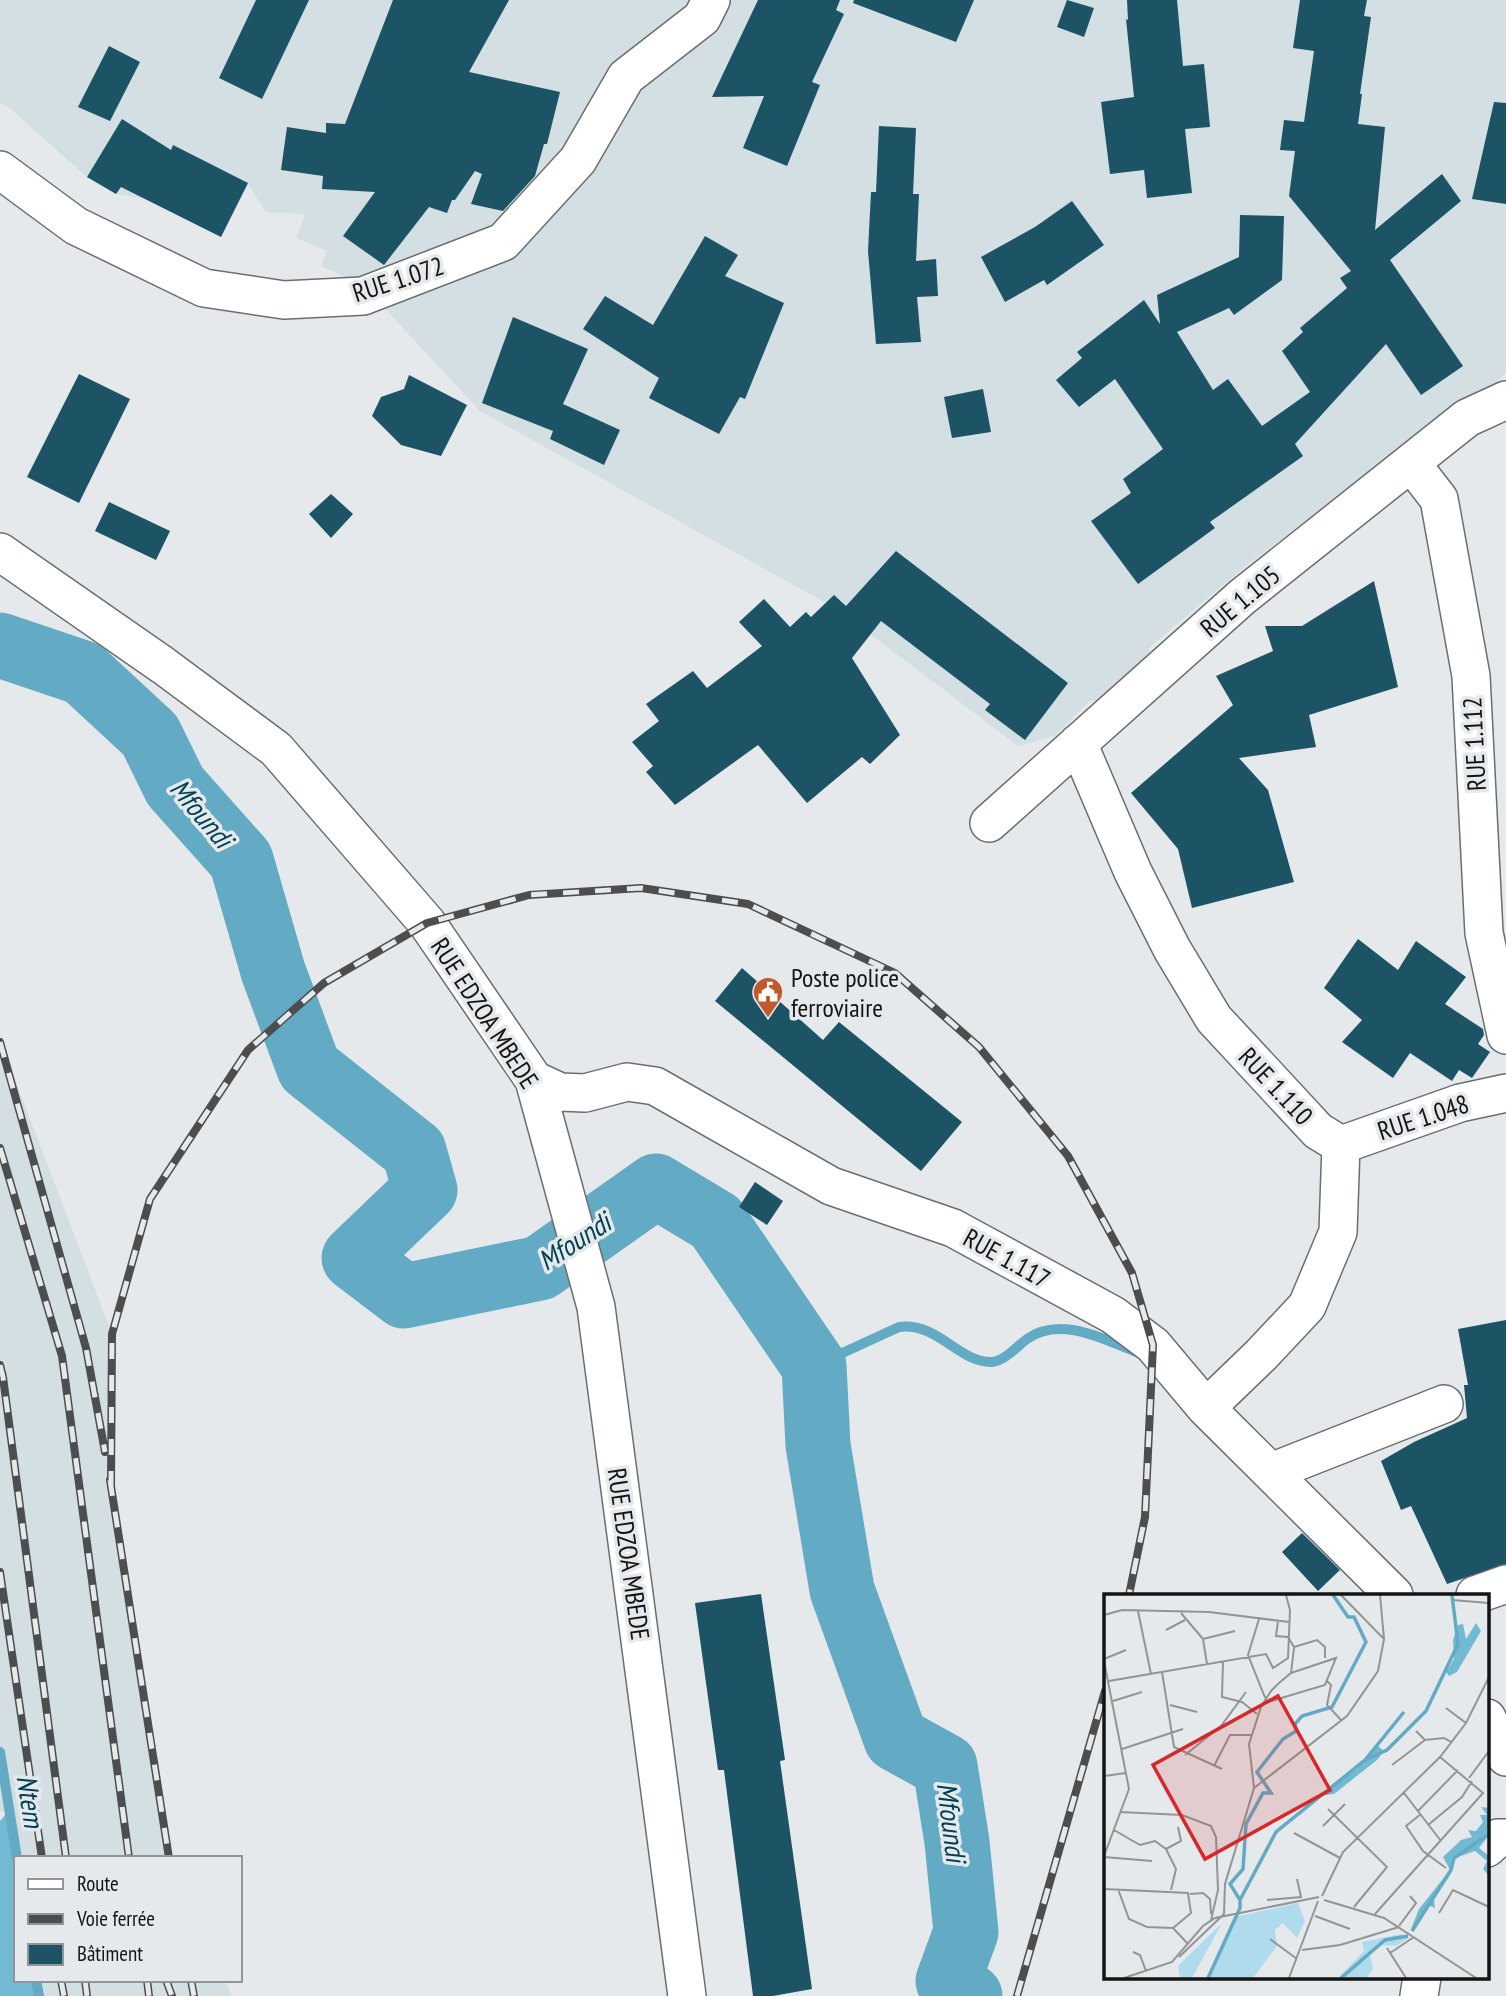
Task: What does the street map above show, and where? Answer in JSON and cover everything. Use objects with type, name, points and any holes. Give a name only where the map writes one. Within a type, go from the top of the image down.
[{"type":"street","name":"RUE 1.072","points":[[0,170],[76,226],[204,288],[284,300],[363,296],[503,242],[578,160],[626,77],[702,18],[711,0]]},
{"type":"street","name":"RUE 1.105","points":[[989,823],[1242,597],[1466,418],[1506,400]]},
{"type":"street","name":"RUE 1.112","points":[[1411,463],[1439,499],[1471,676],[1484,933],[1506,1035]]},
{"type":"street","name":"RUE EDZOA MBEDE","points":[[0,552],[164,666],[276,749],[427,923],[534,1080],[596,1307],[687,1996]]},
{"type":"street","name":"RUE 1.110","points":[[1078,743],[1133,872],[1172,949],[1214,1019],[1318,1131],[1341,1145]]},
{"type":"street","name":"RUE 1.117","points":[[534,1080],[561,1092],[585,1093],[628,1082],[655,1086],[831,1186],[953,1228],[1113,1315],[1153,1345],[1206,1408],[1393,1594]]},
{"type":"street","name":"RUE 1.048","points":[[1341,1145],[1460,1103],[1506,1093]]},
{"type":"street","points":[[1206,1408],[1307,1306],[1338,1232],[1341,1145]]},
{"type":"street","points":[[1271,1472],[1444,1404]]},
{"type":"street","points":[[1478,1594],[1506,1584]]},
{"type":"street","points":[[1488,1720],[1506,1758]]},
{"type":"street","points":[[1488,1847],[1498,1839],[1506,1838]]},
{"type":"shaded area","points":[[0,0],[1506,0],[1506,373],[1487,390],[1248,564],[1149,648],[1150,654],[1097,704],[1091,700],[1054,736],[1018,746],[837,609],[480,411],[362,284],[321,266],[327,251],[296,238],[305,214],[266,212],[248,184],[221,237],[146,199],[116,194],[87,177],[6,105],[0,103]]},
{"type":"shaded area","points":[[0,1040],[112,1334],[111,1487],[167,1845],[171,1856],[17,1856],[9,1811],[0,1812]]},
{"type":"shaded area","points":[[9,1810],[17,1856],[14,1856],[14,1982],[36,1982],[39,1996],[0,1996],[0,1821]]},
{"type":"shaded area","points":[[36,1982],[226,1982],[232,1996],[39,1996]]},
{"type":"building","points":[[256,0],[309,0],[262,99],[219,78]]},
{"type":"building","points":[[393,0],[509,0],[469,72],[560,92],[547,144],[544,144],[535,176],[503,211],[471,204],[482,174],[475,171],[455,200],[452,200],[447,213],[429,207],[384,265],[343,236],[375,192],[322,189],[323,176],[281,170],[287,127],[326,133],[326,123],[345,124]]},
{"type":"building","points":[[758,0],[840,0],[836,10],[844,14],[812,82],[820,85],[787,166],[743,148],[764,96],[712,97]]},
{"type":"building","points":[[854,0],[974,0],[956,42],[853,3]]},
{"type":"building","points":[[1067,0],[1094,8],[1084,37],[1057,27]]},
{"type":"building","points":[[1127,0],[1177,0],[1183,66],[1204,64],[1210,127],[1185,129],[1192,193],[1147,198],[1144,170],[1110,174],[1101,102],[1134,97],[1126,19],[1128,20]]},
{"type":"building","points":[[1300,0],[1367,0],[1364,16],[1371,17],[1358,124],[1385,127],[1375,230],[1442,174],[1461,201],[1390,260],[1463,366],[1421,395],[1386,344],[1295,444],[1303,456],[1210,522],[1215,528],[1138,584],[1091,521],[1131,493],[1123,479],[1163,449],[1115,379],[1079,407],[1056,380],[1082,358],[1077,352],[1144,300],[1160,324],[1157,295],[1239,257],[1240,215],[1284,216],[1282,280],[1234,315],[1229,308],[1177,332],[1213,390],[1228,379],[1262,426],[1310,392],[1282,351],[1303,332],[1300,328],[1347,288],[1340,278],[1351,271],[1289,196],[1295,151],[1280,150],[1284,120],[1304,122],[1314,51],[1293,48]]},
{"type":"building","points":[[109,46],[140,62],[110,121],[78,107]]},
{"type":"building","points":[[1494,102],[1506,103],[1506,204],[1472,199]]},
{"type":"building","points":[[122,119],[171,150],[173,145],[248,183],[221,237],[121,187],[116,194],[87,177]]},
{"type":"building","points":[[879,126],[916,128],[913,194],[919,194],[916,261],[936,259],[938,296],[917,297],[921,342],[876,344],[868,251],[871,192],[876,192]]},
{"type":"building","points":[[1072,201],[1104,245],[1047,285],[1044,280],[1005,302],[981,257],[1035,227]]},
{"type":"building","points":[[705,236],[738,255],[725,276],[784,303],[745,399],[740,397],[719,434],[649,398],[659,378],[583,329],[605,296],[653,325]]},
{"type":"building","points":[[513,317],[588,349],[563,404],[620,430],[604,465],[550,439],[553,431],[482,403]]},
{"type":"building","points":[[79,374],[130,399],[79,503],[27,477]]},
{"type":"building","points":[[409,375],[467,405],[441,456],[401,445],[372,416],[381,397],[404,389]]},
{"type":"building","points":[[983,389],[991,432],[952,438],[944,397]]},
{"type":"building","points":[[331,494],[353,514],[331,538],[309,514]]},
{"type":"building","points":[[109,502],[170,531],[156,560],[95,531]]},
{"type":"building","points":[[896,551],[1068,683],[1025,740],[985,710],[990,704],[881,621],[852,658],[900,735],[870,764],[862,757],[807,803],[758,745],[675,805],[646,772],[653,766],[632,742],[659,721],[646,704],[693,671],[707,688],[762,646],[739,622],[764,599],[790,627],[806,612],[811,617],[834,595],[846,606]]},
{"type":"building","points":[[1374,581],[1398,687],[1309,715],[1316,747],[1239,758],[1268,790],[1294,882],[1192,908],[1178,849],[1131,793],[1233,705],[1216,676],[1273,651],[1265,626],[1302,626]]},
{"type":"building","points":[[1358,939],[1398,970],[1416,941],[1466,977],[1445,1004],[1483,1029],[1484,1035],[1478,1044],[1490,1052],[1472,1078],[1459,1070],[1452,1081],[1410,1053],[1393,1078],[1342,1042],[1362,1020],[1324,988]]},
{"type":"building","points":[[742,968],[823,1040],[839,1022],[962,1122],[921,1171],[715,1001]]},
{"type":"building","points":[[755,1182],[783,1201],[767,1225],[739,1207]]},
{"type":"building","points":[[1506,1320],[1506,1564],[1447,1584],[1411,1506],[1401,1510],[1381,1461],[1414,1442],[1467,1418],[1464,1385],[1468,1385],[1458,1329]]},
{"type":"building","points":[[1302,1533],[1340,1570],[1318,1591],[1282,1552]]},
{"type":"building","points":[[761,1594],[785,1760],[780,1761],[812,1989],[773,1996],[753,1996],[724,1770],[718,1770],[695,1603]]},
{"type":"waterway","name":"Mfoundi","points":[[0,645],[83,673],[150,735],[175,786],[241,860],[273,971],[309,1068],[414,1151],[425,1190],[354,1258],[404,1296],[540,1268],[656,1186],[716,1222],[814,1366],[818,1445],[842,1590],[896,1739],[945,1766],[957,1842],[966,1932],[948,1981],[970,1996]]},
{"type":"waterway","points":[[814,1366],[899,1327],[925,1330],[980,1361],[997,1361],[1027,1339],[1054,1329],[1083,1332],[1139,1353]]},
{"type":"waterway","name":"Ntem","points":[[0,1752],[17,1856]]},
{"type":"waterway","name":"Ntem","points":[[36,1982],[39,1996]]},
{"type":"railway","points":[[111,1487],[112,1334],[150,1199],[248,1050],[324,983],[427,923],[529,895],[641,888],[748,904],[895,973],[979,1047],[1068,1156],[1132,1273],[1153,1345],[1145,1517],[1129,1594]]},
{"type":"railway","points":[[0,1042],[86,1348],[105,1452]]},
{"type":"railway","points":[[0,1148],[62,1356],[129,1856]]},
{"type":"railway","points":[[0,1365],[66,1856]]},
{"type":"railway","points":[[110,1480],[169,1856]]},
{"type":"railway","points":[[0,1572],[42,1856]]},
{"type":"railway","points":[[1017,1996],[1104,1694]]},
{"type":"railway","points":[[61,1982],[64,1996]]},
{"type":"railway","points":[[85,1982],[87,1996]]},
{"type":"railway","points":[[147,1982],[149,1996]]},
{"type":"railway","points":[[167,1982],[172,1996]]},
{"type":"railway","points":[[191,1982],[194,1996]]},
{"type":"place","name":"Poste police ferroviaire","points":[[768,1019]]}]
